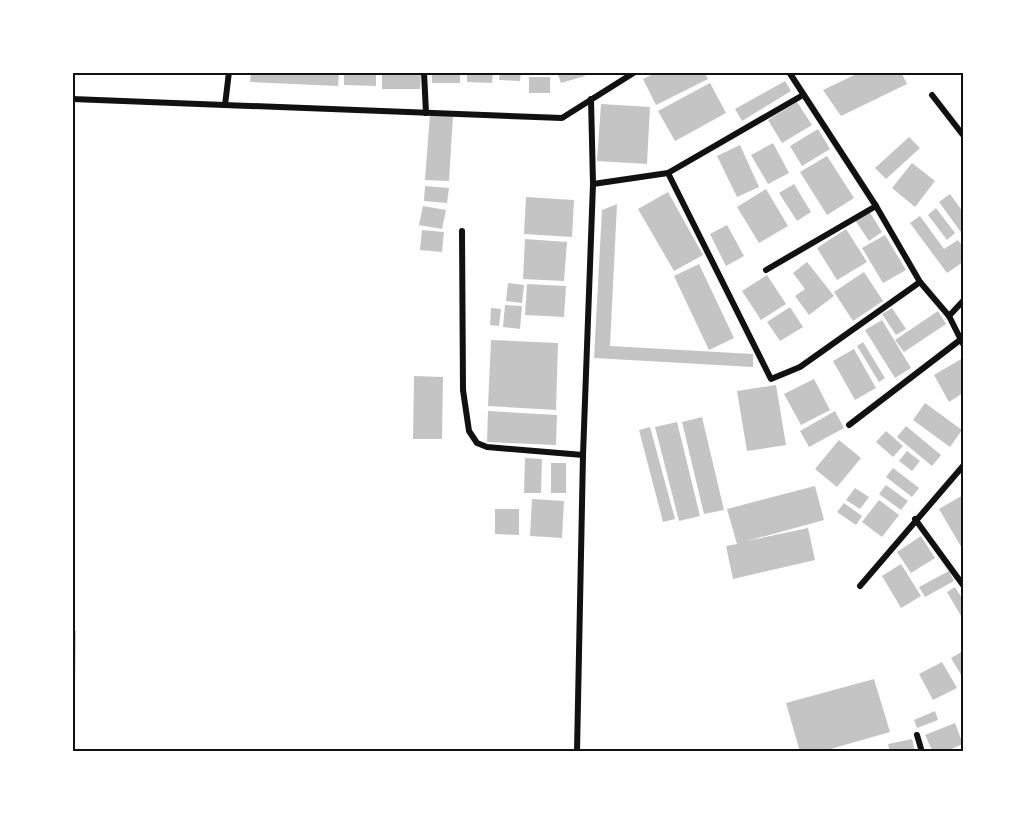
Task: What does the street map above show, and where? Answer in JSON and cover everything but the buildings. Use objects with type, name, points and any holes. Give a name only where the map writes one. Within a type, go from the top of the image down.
[{"type":"street","points":[[225,105],[229,72]]},
{"type":"street","points":[[424,72],[426,113]]},
{"type":"street","points":[[72,99],[562,118],[634,72]]},
{"type":"street","points":[[789,72],[876,206],[920,282],[949,316],[962,342],[849,425]]},
{"type":"street","points":[[593,184],[668,173],[803,94]]},
{"type":"street","points":[[932,95],[963,135]]},
{"type":"street","points":[[577,752],[583,455],[593,184],[591,99]]},
{"type":"street","points":[[668,173],[771,379],[800,367],[920,282]]},
{"type":"street","points":[[766,270],[876,206]]},
{"type":"street","points":[[462,231],[462,390],[469,431],[473,439],[487,447],[583,455]]},
{"type":"street","points":[[949,316],[963,301]]},
{"type":"street","points":[[860,586],[915,519],[963,466]]},
{"type":"street","points":[[915,519],[963,585]]},
{"type":"street","points":[[917,735],[922,752]]}]
